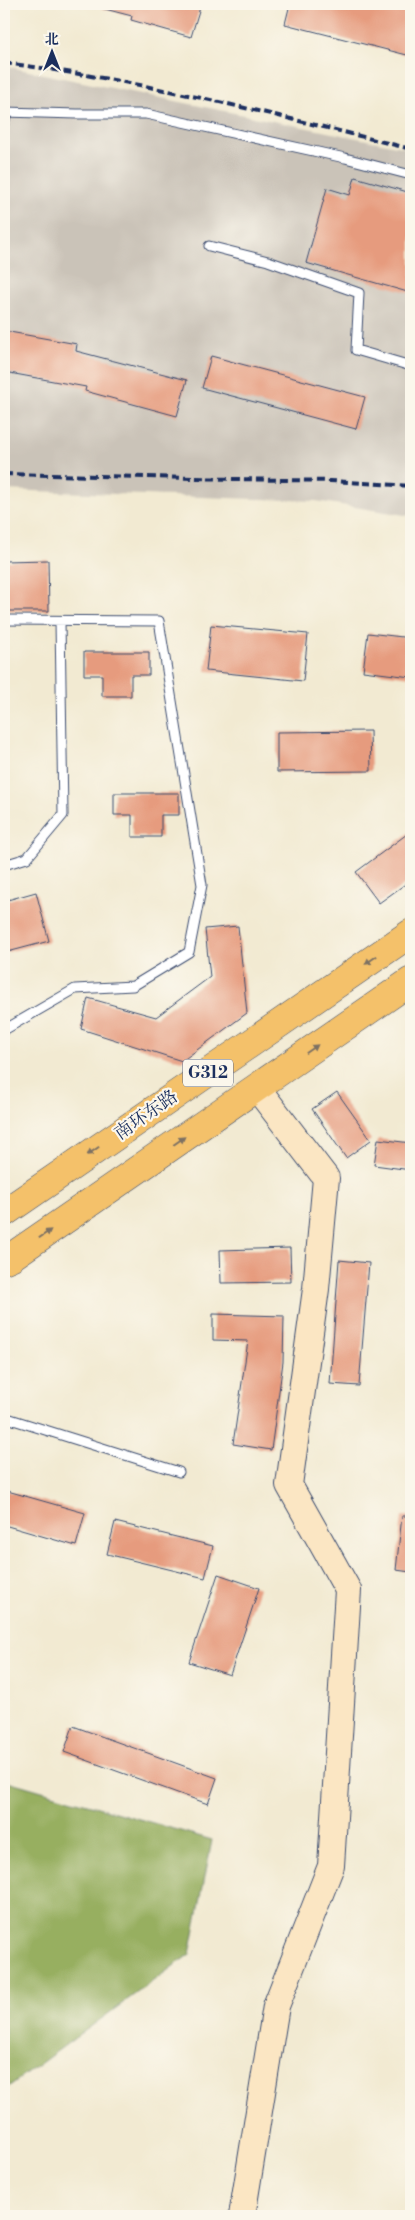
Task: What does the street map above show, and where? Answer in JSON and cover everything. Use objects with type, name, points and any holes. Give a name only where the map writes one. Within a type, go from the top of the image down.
[{"type":"highway","name":"南环东路","points":[[4,1213],[411,932]]},
{"type":"highway","name":"G312","points":[[4,1260],[411,981]]},
{"type":"street","points":[[242,2216],[276,2006],[331,1866],[348,1590],[289,1484],[316,1289],[326,1178],[257,1088]]},
{"type":"lane","points":[[4,123],[5,112],[146,114],[345,158],[411,175]]},
{"type":"lane","points":[[209,246],[268,261],[359,293],[356,350],[411,366]]},
{"type":"lane","points":[[4,620],[159,621],[202,885],[189,952],[134,986],[75,989],[4,1030]]},
{"type":"lane","points":[[4,865],[28,858],[63,815],[60,621]]},
{"type":"lane","points":[[4,1417],[179,1472]]},
{"type":"shaded area","points":[[4,66],[411,149],[411,516],[316,501],[4,490]]},
{"type":"green space","points":[[4,1780],[212,1840],[190,1954],[4,2090]]},
{"type":"building","points":[[102,4],[201,4],[191,37],[131,20],[132,16],[101,8]]},
{"type":"building","points":[[290,4],[396,4],[411,8],[411,56],[285,24]]},
{"type":"building","points":[[355,177],[411,193],[411,293],[306,263],[327,188],[350,195]]},
{"type":"building","points":[[4,331],[77,344],[76,351],[187,380],[177,416],[85,391],[86,387],[4,372]]},
{"type":"building","points":[[211,356],[365,397],[356,429],[202,388]]},
{"type":"building","points":[[48,560],[49,611],[4,611],[4,561]]},
{"type":"building","points":[[211,625],[308,634],[303,681],[206,671]]},
{"type":"building","points":[[368,633],[411,638],[411,677],[363,671]]},
{"type":"building","points":[[84,652],[149,652],[149,675],[131,675],[131,696],[102,696],[102,675],[84,675]]},
{"type":"building","points":[[370,731],[371,771],[277,772],[277,732]]},
{"type":"building","points":[[114,793],[179,793],[179,815],[161,815],[161,837],[132,837],[132,815],[114,815]]},
{"type":"building","points":[[411,831],[411,880],[379,903],[356,872]]},
{"type":"building","points":[[36,892],[49,941],[4,953],[4,901]]},
{"type":"building","points":[[238,926],[247,1013],[182,1061],[81,1029],[88,998],[156,1017],[210,977],[205,929]]},
{"type":"building","points":[[337,1092],[371,1140],[346,1158],[312,1109]]},
{"type":"building","points":[[378,1139],[411,1143],[411,1170],[374,1165]]},
{"type":"building","points":[[290,1248],[291,1282],[221,1283],[220,1250]]},
{"type":"building","points":[[339,1260],[369,1263],[359,1386],[330,1384]]},
{"type":"building","points":[[213,1314],[284,1316],[283,1362],[271,1450],[233,1444],[248,1341],[213,1340]]},
{"type":"building","points":[[4,1490],[85,1513],[76,1546],[4,1525]]},
{"type":"building","points":[[402,1516],[411,1516],[411,1572],[396,1570]]},
{"type":"building","points":[[115,1522],[213,1546],[205,1578],[107,1554]]},
{"type":"building","points":[[218,1574],[259,1588],[230,1675],[189,1662]]},
{"type":"building","points":[[73,1726],[217,1778],[208,1804],[64,1752]]},
{"type":"railway","points":[[4,63],[56,70],[158,89],[259,111],[411,149]]},
{"type":"railway","points":[[4,474],[330,481],[411,486]]}]
